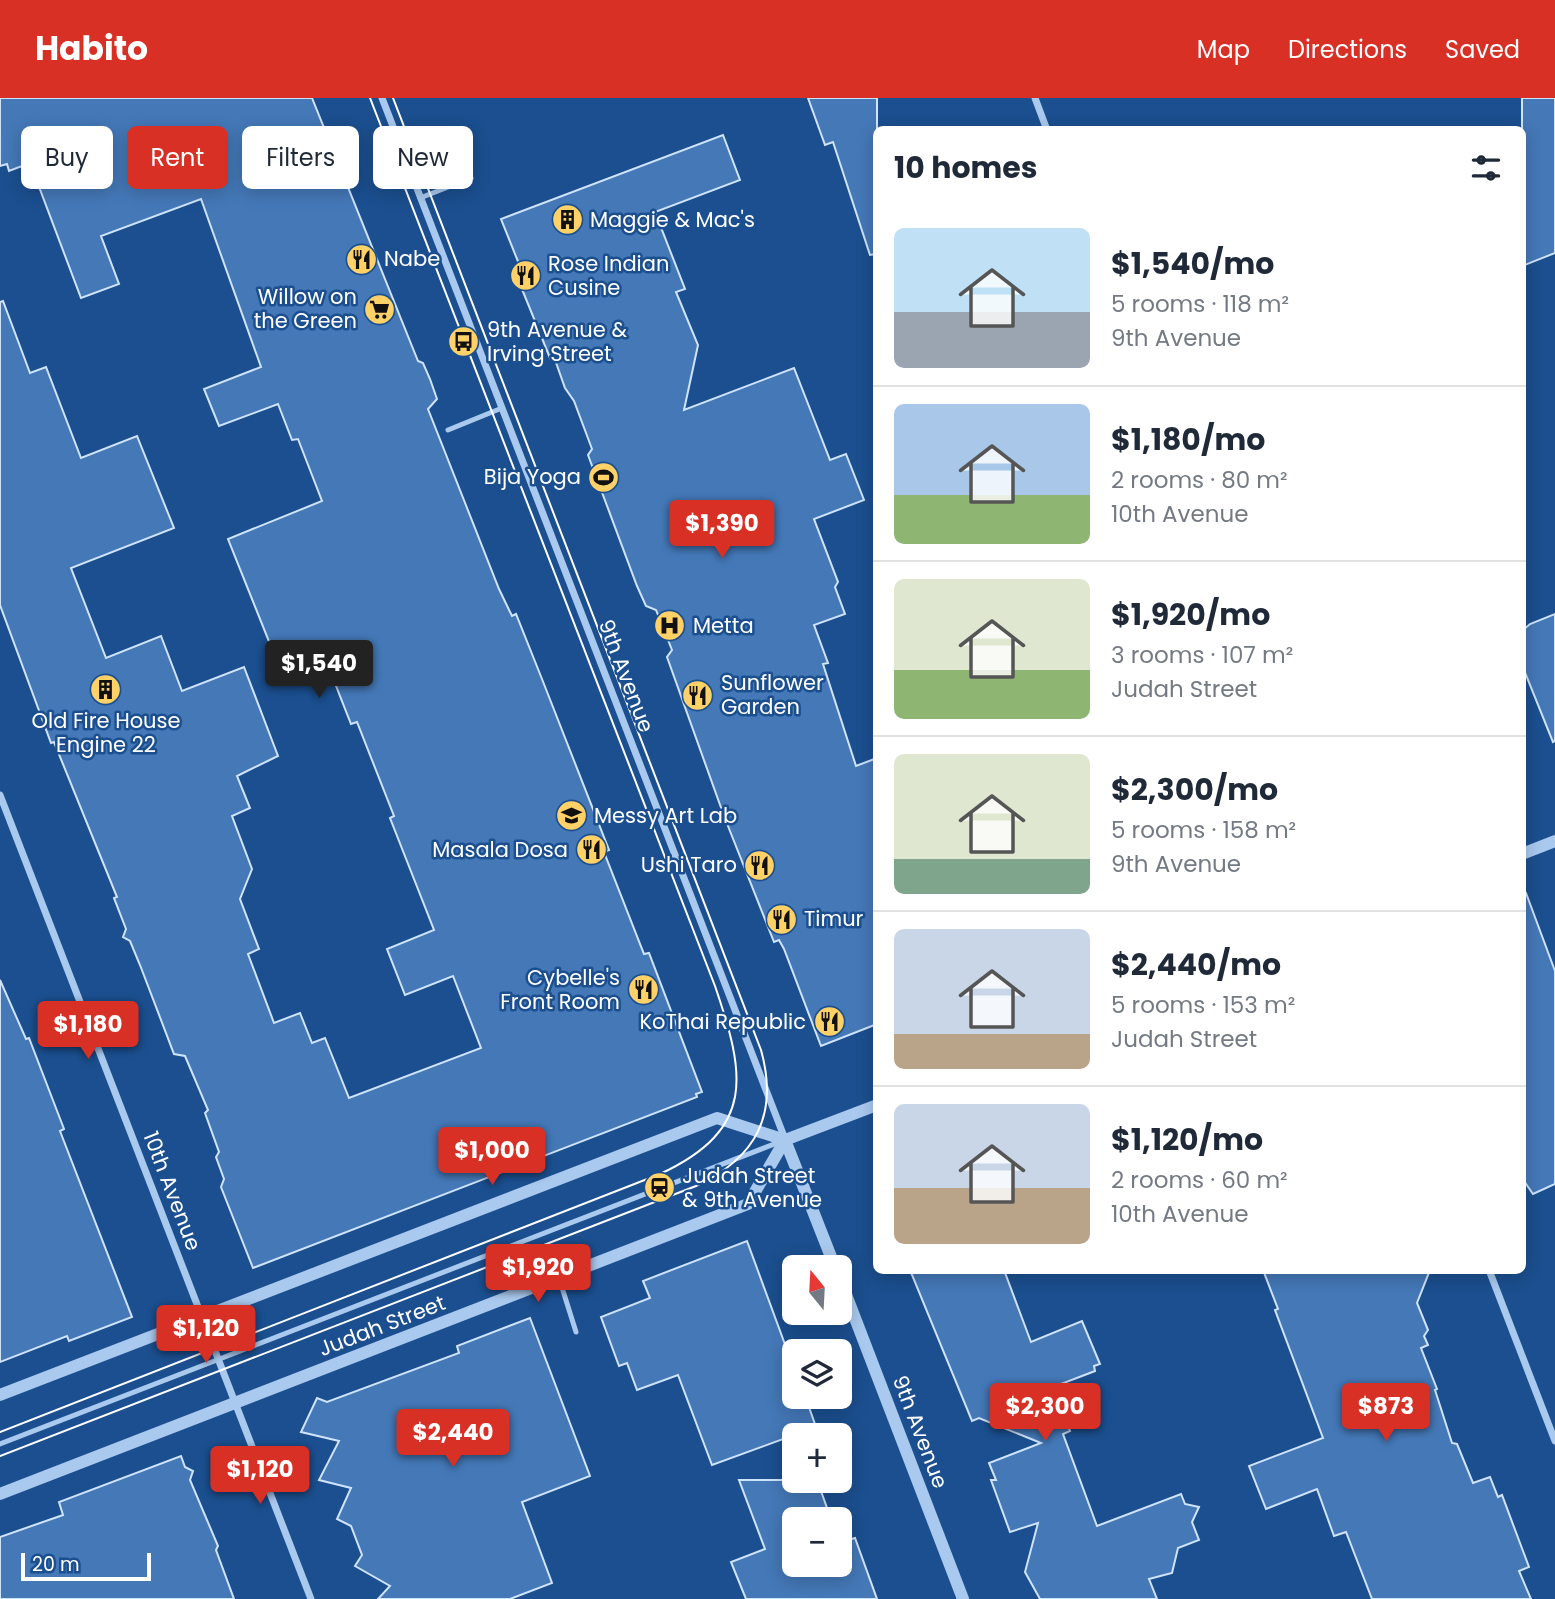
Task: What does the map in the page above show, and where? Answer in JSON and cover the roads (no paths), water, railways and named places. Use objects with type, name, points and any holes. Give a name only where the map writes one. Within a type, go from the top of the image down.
[{"type":"street","name":"9th Avenue","points":[[382,98],[830,1255]]},
{"type":"street","points":[[1035,98],[1046,126]]},
{"type":"street","name":"10th Avenue","points":[[0,795],[311,1599]]},
{"type":"street","points":[[1526,852],[1555,841]]},
{"type":"street","name":"Judah Street","points":[[0,1494],[748,1204],[785,1140],[873,1107]]},
{"type":"street","points":[[0,1395],[717,1118],[785,1140]]},
{"type":"street","points":[[1491,1274],[1555,1441]]},
{"type":"street","name":"9th Avenue","points":[[852,1310],[963,1599]]},
{"type":"lane","points":[[420,198],[443,189]]},
{"type":"lane","points":[[448,430],[502,408]]},
{"type":"lane","name":"Judah Street","points":[[0,1444],[785,1140]]},
{"type":"lane","points":[[559,1278],[576,1332]]},
{"type":"tram line","points":[[0,1432],[660,1174],[691,1157],[714,1138],[728,1118],[735,1096],[733,1046],[715,986],[370,98]]},
{"type":"tram line","points":[[0,1456],[696,1186],[717,1175],[748,1148],[758,1132],[764,1114],[766,1073],[761,1050],[393,98]]},
{"type":"place","name":"Maggie & Mac's","points":[[567,220]]},
{"type":"place","name":"Nabe","points":[[361,259]]},
{"type":"place","name":"Rose Indian Cusine","points":[[525,276]]},
{"type":"place","name":"Willow on the Green","points":[[380,309]]},
{"type":"place","name":"9th Avenue & Irving Street","points":[[464,342]]},
{"type":"place","name":"Bija Yoga","points":[[604,477]]},
{"type":"place","name":"Metta","points":[[670,626]]},
{"type":"place","name":"Old Fire House Engine 22","points":[[106,689]]},
{"type":"place","name":"Sunflower Garden","points":[[698,695]]},
{"type":"place","name":"Messy Art Lab","points":[[571,816]]},
{"type":"place","name":"Masala Dosa","points":[[591,850]]},
{"type":"place","name":"Ushi Taro","points":[[760,865]]},
{"type":"place","name":"Timur","points":[[781,919]]},
{"type":"place","name":"Cybelle's Front Room","points":[[643,990]]},
{"type":"place","name":"KoThai Republic","points":[[829,1022]]},
{"type":"place","name":"Judah Street & 9th Avenue","points":[[659,1188]]}]
